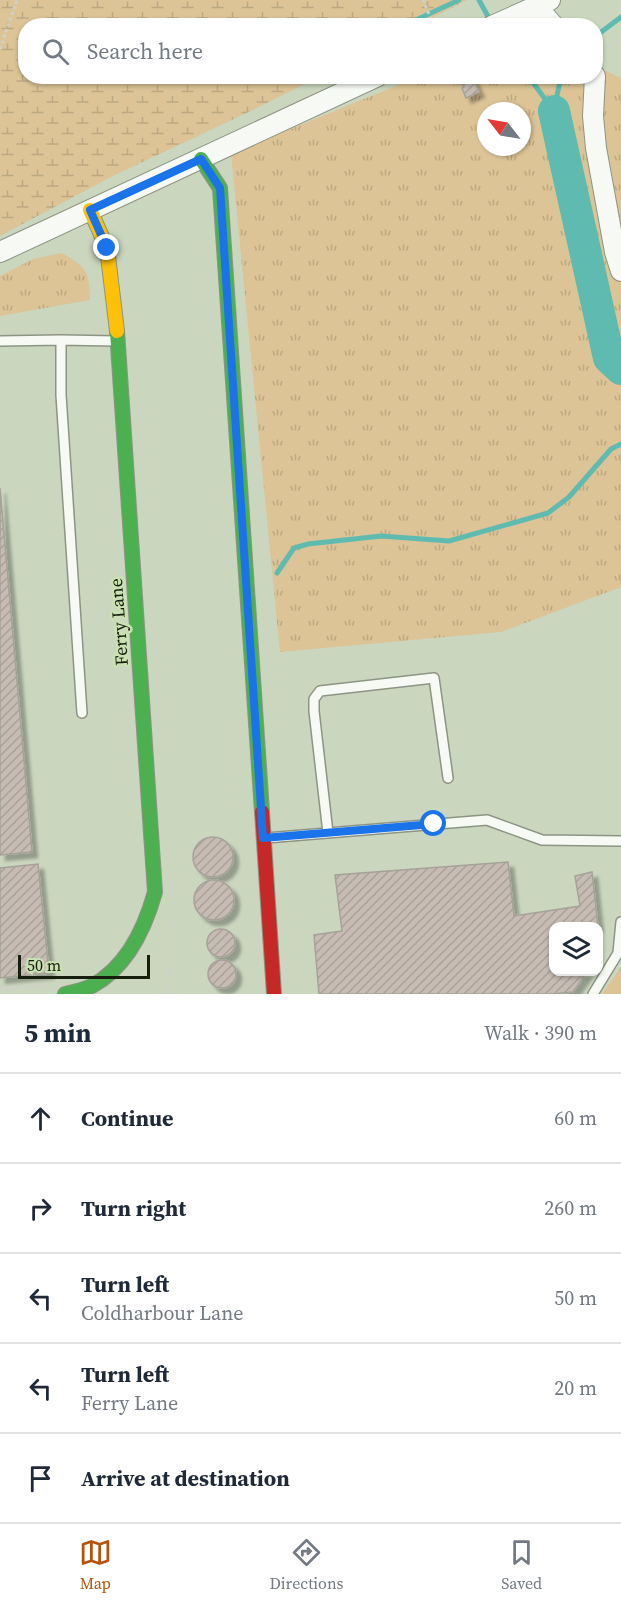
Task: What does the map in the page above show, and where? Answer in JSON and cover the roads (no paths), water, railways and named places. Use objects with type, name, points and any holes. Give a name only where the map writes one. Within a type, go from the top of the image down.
[{"type":"street","points":[[509,18],[543,3],[550,18]]},
{"type":"street","points":[[0,252],[361,84]]},
{"type":"street","points":[[595,84],[593,116],[596,148],[615,252],[621,271]]},
{"type":"street","points":[[201,159],[220,188],[274,994]]},
{"type":"street","name":"Ferry Lane","points":[[65,994],[94,984],[126,957],[145,926],[151,912],[155,892],[118,341],[107,248],[90,210]]},
{"type":"lane","points":[[61,340],[61,395],[82,713]]},
{"type":"lane","points":[[0,341],[118,341]]},
{"type":"lane","points":[[328,833],[314,711],[314,699],[320,691],[434,678],[448,778]]},
{"type":"lane","points":[[263,838],[487,820],[542,840],[621,841]]},
{"type":"lane","points":[[593,994],[618,952],[621,922]]},
{"type":"waterway","points":[[420,18],[459,0]]},
{"type":"waterway","points":[[479,0],[489,18]]},
{"type":"waterway","points":[[603,31],[621,17]]},
{"type":"waterway","points":[[534,84],[554,111]]},
{"type":"waterway","points":[[554,110],[559,84]]},
{"type":"waterway","points":[[554,111],[609,358],[621,369]]},
{"type":"waterway","points":[[277,573],[294,548],[308,544],[381,536],[449,541],[548,513],[569,497],[611,449],[621,444]]}]
